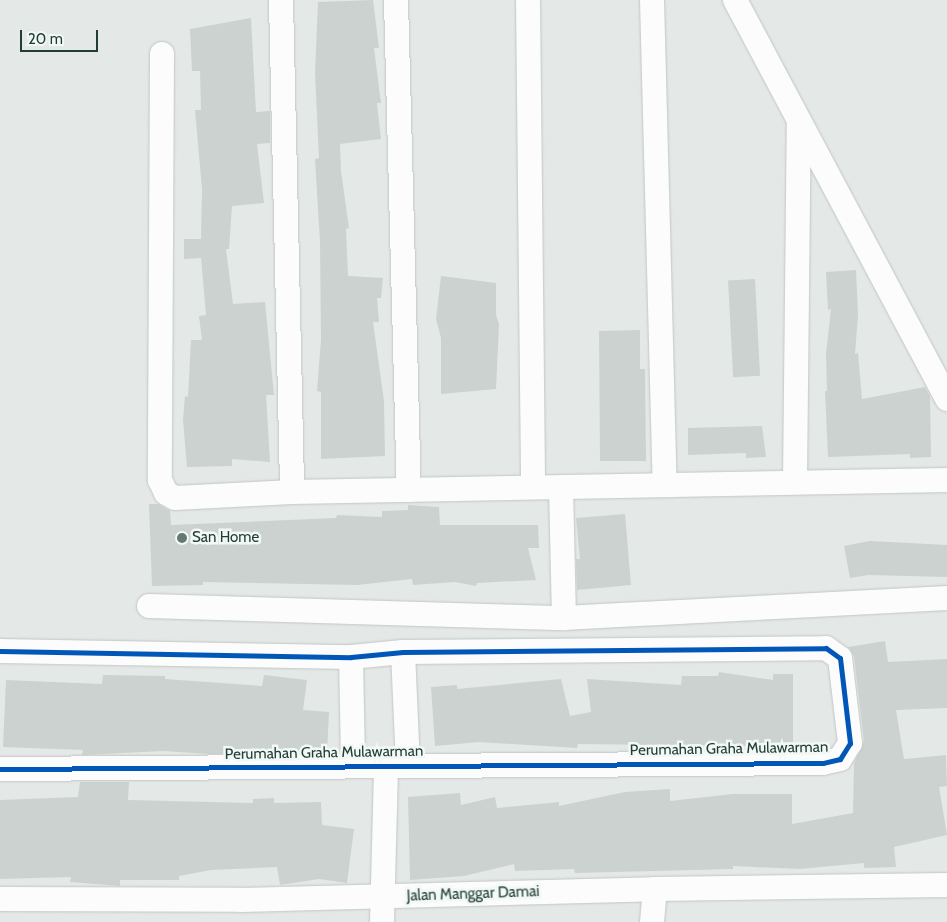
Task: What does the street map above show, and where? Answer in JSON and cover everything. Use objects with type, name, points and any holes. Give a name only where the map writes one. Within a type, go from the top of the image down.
[{"type":"street","points":[[281,0],[292,492]]},
{"type":"street","points":[[396,0],[409,490]]},
{"type":"street","points":[[528,0],[533,487]]},
{"type":"street","points":[[652,0],[664,485]]},
{"type":"street","points":[[735,0],[947,399]]},
{"type":"street","points":[[162,54],[160,480],[166,493],[175,498],[292,492],[947,480]]},
{"type":"street","points":[[795,482],[799,118]]},
{"type":"street","points":[[561,487],[564,618]]},
{"type":"street","points":[[149,606],[564,618],[947,598]]},
{"type":"street","name":"Perumahan Graha Mulawarman","points":[[0,651],[352,657],[403,652],[826,648],[840,658],[850,743],[840,759],[823,763],[0,769]]},
{"type":"street","points":[[397,766],[403,652]]},
{"type":"street","points":[[352,657],[353,766]]},
{"type":"street","name":"Perumahan Graha Mulawarman","points":[[382,922],[382,896],[397,766]]},
{"type":"street","name":"Jalan Manggar Damai","points":[[0,899],[242,900],[655,889],[947,885]]},
{"type":"street","points":[[652,922],[655,889]]},
{"type":"building","points":[[373,0],[379,48],[374,48],[381,103],[377,103],[381,139],[340,144],[341,171],[349,228],[346,229],[348,276],[383,278],[381,298],[377,298],[379,322],[373,322],[384,401],[385,456],[321,459],[321,392],[317,391],[321,340],[320,242],[315,159],[319,158],[315,73],[318,2]]},
{"type":"building","points":[[251,18],[256,112],[270,111],[270,143],[257,144],[264,203],[232,206],[229,249],[226,249],[233,304],[265,302],[274,395],[266,395],[270,462],[232,459],[232,466],[187,467],[183,420],[185,396],[188,397],[191,340],[202,340],[199,316],[206,315],[201,258],[184,259],[184,239],[201,239],[202,189],[195,110],[201,110],[200,71],[192,71],[190,29]]},
{"type":"building","points":[[856,270],[858,315],[855,354],[858,353],[862,399],[925,387],[930,396],[931,457],[910,458],[910,454],[828,457],[825,391],[827,391],[826,354],[831,309],[828,310],[826,272]]},
{"type":"building","points":[[441,276],[496,283],[496,315],[499,324],[496,389],[441,394],[441,338],[436,319]]},
{"type":"building","points":[[755,279],[760,376],[733,377],[728,280]]},
{"type":"building","points":[[640,330],[640,369],[645,369],[646,461],[600,461],[599,331]]},
{"type":"building","points":[[762,426],[766,457],[746,458],[746,453],[688,455],[688,428]]},
{"type":"building","points":[[149,504],[158,504],[170,511],[171,525],[336,518],[337,515],[382,517],[382,511],[408,510],[408,505],[439,507],[440,525],[538,525],[539,548],[528,548],[536,580],[477,583],[476,586],[455,582],[413,585],[412,579],[357,585],[203,582],[203,585],[152,586]]},
{"type":"building","points":[[625,514],[631,585],[577,590],[576,559],[580,559],[576,518]]},
{"type":"building","points":[[870,541],[947,545],[947,577],[868,575],[850,578],[844,546]]},
{"type":"building","points":[[885,641],[888,662],[947,659],[947,708],[896,710],[904,759],[946,755],[947,786],[939,787],[947,835],[894,847],[896,867],[864,868],[864,863],[799,869],[733,866],[733,869],[575,873],[574,869],[515,871],[514,864],[464,876],[410,880],[408,797],[460,793],[461,805],[495,797],[497,808],[559,802],[559,806],[625,792],[670,789],[670,801],[733,794],[792,794],[792,824],[853,813],[854,763],[864,741],[854,656],[848,647]]},
{"type":"building","points":[[719,672],[773,680],[773,674],[793,674],[793,742],[748,746],[578,744],[577,748],[479,742],[435,746],[431,687],[457,685],[457,689],[561,679],[570,716],[591,712],[587,679],[681,685],[682,676],[718,676]]},
{"type":"building","points":[[103,675],[165,676],[165,679],[262,686],[264,675],[307,680],[303,710],[329,712],[327,753],[209,754],[163,751],[82,755],[83,750],[3,747],[6,680],[102,684]]},
{"type":"building","points":[[80,782],[129,782],[128,800],[253,803],[253,799],[274,798],[274,803],[321,802],[322,825],[354,829],[347,883],[319,879],[280,885],[277,867],[211,870],[179,876],[179,880],[120,880],[120,886],[70,882],[71,877],[0,879],[0,800],[78,797]]},
{"type":"cycle path","points":[[0,651],[351,657],[403,652],[826,648],[840,658],[850,743],[840,759],[823,763],[0,769]]},
{"type":"place","name":"San Home","points":[[182,538]]}]
